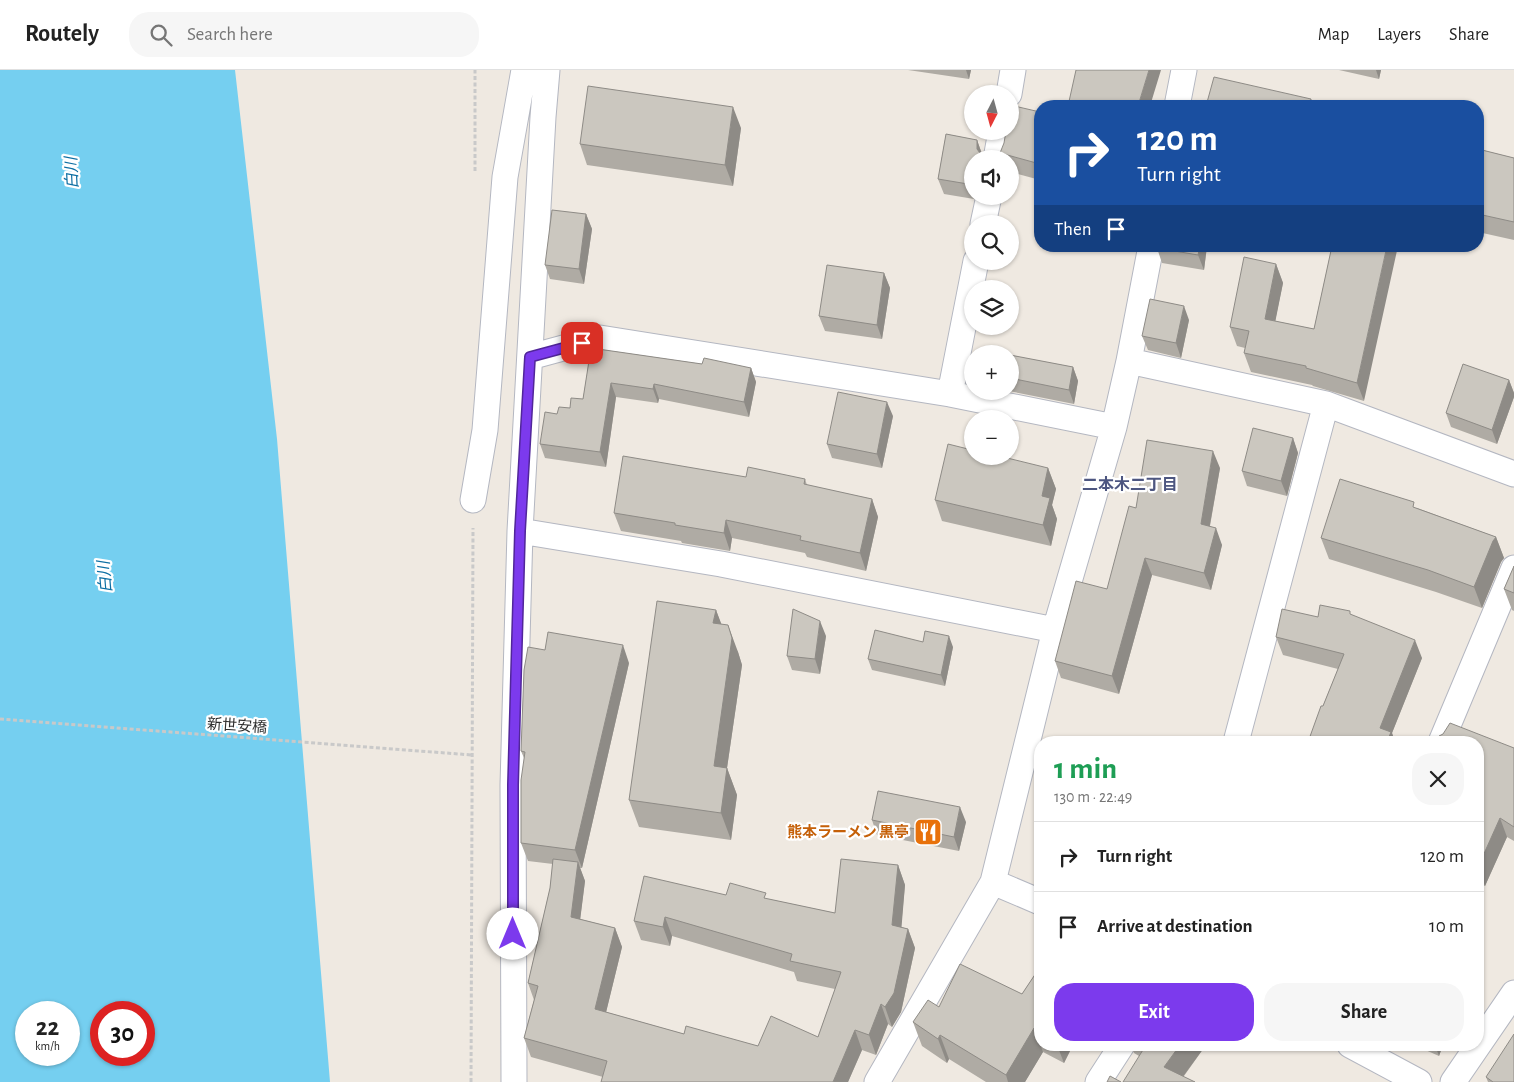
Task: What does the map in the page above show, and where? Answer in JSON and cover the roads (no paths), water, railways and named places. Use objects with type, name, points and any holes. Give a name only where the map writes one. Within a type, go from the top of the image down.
[{"type":"street","points":[[473,500],[485,430],[505,177],[524,70]]},
{"type":"street","points":[[514,1082],[513,785],[520,531],[547,70]]},
{"type":"street","points":[[1010,85],[1013,70]]},
{"type":"street","points":[[1178,100],[1184,70]]},
{"type":"street","points":[[877,1082],[993,882],[1055,630],[1114,427],[1150,252]]},
{"type":"street","points":[[950,394],[974,270]]},
{"type":"street","points":[[530,357],[600,338],[950,394],[1114,427]]},
{"type":"street","points":[[1129,361],[1326,404],[1514,474]]},
{"type":"street","points":[[1238,736],[1326,404]]},
{"type":"street","points":[[520,531],[721,564],[1055,630]]},
{"type":"street","points":[[1444,736],[1514,568]]},
{"type":"street","points":[[993,882],[1034,899]]},
{"type":"street","points":[[1484,1037],[1514,993]]},
{"type":"street","points":[[1098,1082],[1118,1051]]},
{"type":"street","points":[[1361,1051],[1418,1082]]},
{"type":"street","points":[[1453,1082],[1474,1051]]},
{"type":"water","name":"白川","points":[[0,70],[235,70],[277,439],[330,1082],[0,1082]]},
{"type":"place","name":"熊本ラーメン 黒亭","points":[[928,832]]},
{"type":"district","name":"二本木二丁目","points":[[1130,485]]}]
